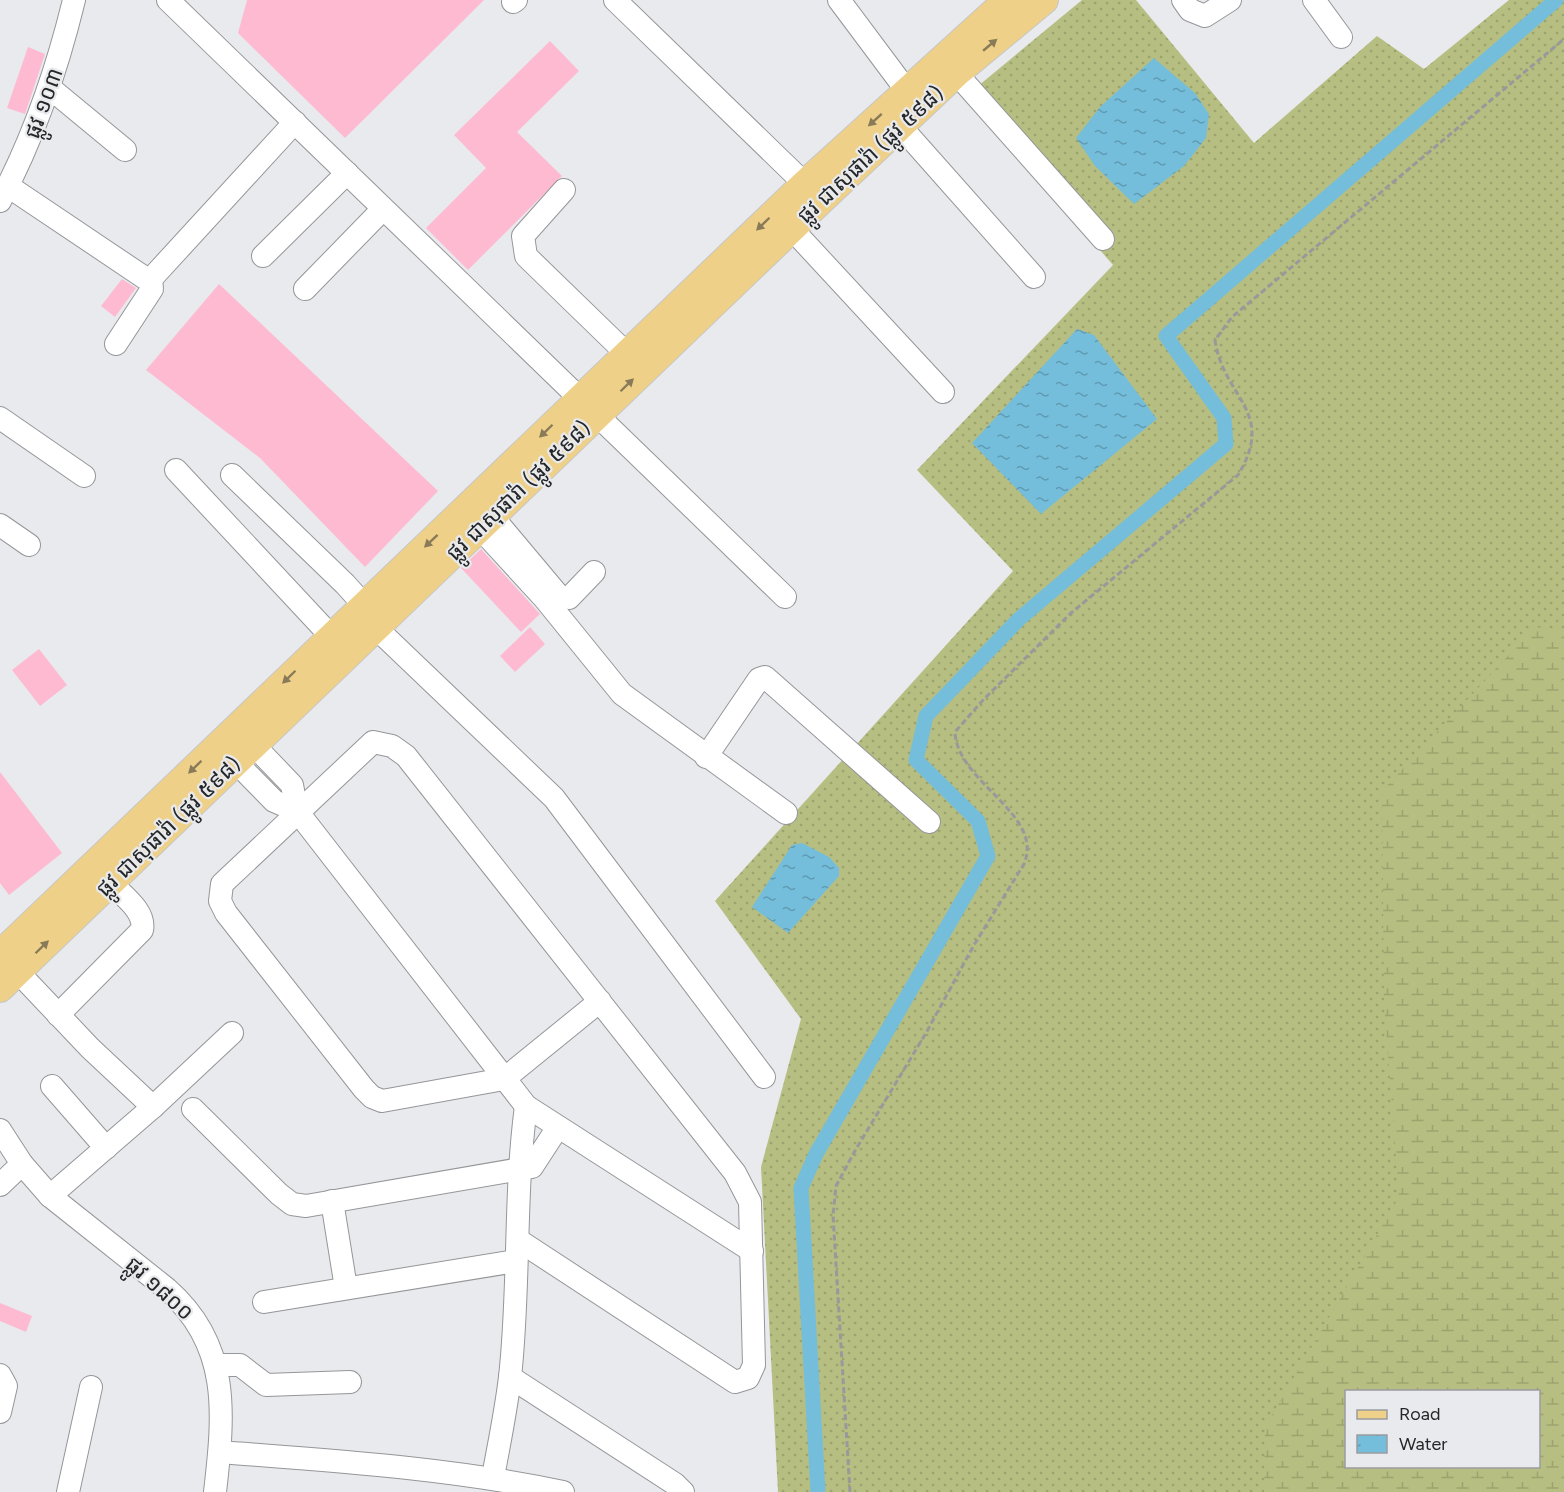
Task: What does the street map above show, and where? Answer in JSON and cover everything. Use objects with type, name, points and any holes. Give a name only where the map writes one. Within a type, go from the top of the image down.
[{"type":"main road","name":"ផ្លូវ ជាសុផារ៉ា (ផ្លូវ ៥៩៨)","points":[[406,581],[485,521],[587,408],[627,354],[805,184],[901,127],[956,74],[1044,0]]},
{"type":"main road","name":"ផ្លូវ ជាសុផារ៉ា (ផ្លូវ ៥៩៨)","points":[[6,971],[236,744],[587,408],[792,228],[907,91],[993,5]]},
{"type":"main road","name":"ផ្លូវ ជាសុផារ៉ា (ផ្លូវ ៥៩៨)","points":[[6,971],[110,882],[236,744]]},
{"type":"street","name":"ផ្លូវ ១០៣","points":[[4,193],[50,88],[74,0]]},
{"type":"street","points":[[168,0],[347,173],[382,210],[785,597]]},
{"type":"street","points":[[615,0],[805,184]]},
{"type":"street","points":[[839,0],[907,91]]},
{"type":"street","points":[[1183,0],[1190,10],[1205,16],[1230,0]]},
{"type":"street","points":[[1314,0],[1341,37]]},
{"type":"street","points":[[956,74],[1103,239]]},
{"type":"street","points":[[50,88],[124,150]]},
{"type":"street","points":[[116,344],[152,289],[152,279],[295,122]]},
{"type":"street","points":[[901,127],[1034,277]]},
{"type":"street","points":[[263,256],[347,173]]},
{"type":"street","points":[[564,190],[524,236],[526,256],[627,354]]},
{"type":"street","points":[[4,193],[145,278],[152,279]]},
{"type":"street","points":[[305,289],[382,210]]},
{"type":"street","points":[[792,228],[943,392]]},
{"type":"street","points":[[0,418],[84,476]]},
{"type":"street","points":[[176,470],[340,645]]},
{"type":"street","points":[[232,475],[345,584],[370,616],[554,798],[764,1077]]},
{"type":"street","points":[[485,521],[559,596],[569,598],[594,572]]},
{"type":"street","points":[[485,521],[622,694],[786,813]]},
{"type":"street","points":[[0,525],[29,545]]},
{"type":"street","points":[[706,757],[759,679],[765,677],[929,822]]},
{"type":"street","points":[[264,1302],[346,1288],[517,1250],[735,1382],[748,1378],[754,1365],[750,1202],[735,1173],[600,1001],[406,756],[392,746],[373,742],[222,884],[220,901],[226,913],[372,1097],[382,1101],[504,1079],[600,1001]]},
{"type":"street","points":[[236,744],[292,785],[297,811],[526,1106],[752,1251]]},
{"type":"street","points":[[58,1015],[142,930],[144,923],[139,913],[110,882]]},
{"type":"street","points":[[6,971],[58,1015],[153,1107]]},
{"type":"street","points":[[50,1196],[153,1107],[232,1033]]},
{"type":"street","points":[[52,1086],[106,1148]]},
{"type":"street","points":[[493,1477],[510,1377],[517,1250],[518,1168],[526,1106]]},
{"type":"street","points":[[193,1109],[292,1204],[306,1206],[532,1167],[558,1127]]},
{"type":"street","name":"ផ្លូវ ១៨០០","points":[[0,1130],[22,1164],[50,1196],[185,1305],[200,1324],[216,1365],[220,1452],[215,1492]]},
{"type":"street","points":[[0,1185],[22,1164]]},
{"type":"street","points":[[332,1201],[346,1288]]},
{"type":"street","points":[[216,1365],[240,1365],[266,1385],[350,1382]]},
{"type":"street","points":[[0,1375],[6,1386],[0,1412]]},
{"type":"street","points":[[510,1377],[675,1484],[683,1492]]},
{"type":"street","points":[[68,1492],[91,1387]]},
{"type":"street","points":[[220,1452],[421,1468],[493,1477],[563,1492]]},
{"type":"path","points":[[850,1492],[833,1215],[836,1186],[1028,853],[1025,831],[968,766],[959,751],[955,732],[984,699],[1071,613],[1238,475],[1252,444],[1251,420],[1219,362],[1215,340],[1232,317],[1564,39]]},
{"type":"green space","points":[[1082,0],[1136,0],[1254,143],[1377,36],[1424,69],[1509,0],[1564,0],[1564,1492],[778,1492],[761,1167],[801,1019],[715,901],[1013,571],[917,470],[1113,265],[966,96]]},
{"type":"green space","points":[[1535,627],[1564,631],[1564,1492],[1264,1492],[1265,1427],[1399,1197],[1384,1003],[1382,791]]},
{"type":"water","points":[[1154,58],[1195,93],[1209,114],[1206,138],[1184,166],[1134,204],[1095,166],[1076,138],[1100,107]]},
{"type":"water","points":[[1077,329],[1094,335],[1157,419],[1041,514],[972,443]]},
{"type":"water","points":[[802,843],[829,857],[839,868],[839,876],[788,933],[752,907],[792,845]]},
{"type":"building","points":[[247,0],[484,0],[345,138],[238,33]]},
{"type":"building","points":[[550,41],[579,71],[517,132],[562,176],[468,270],[426,228],[486,168],[454,135]]},
{"type":"building","points":[[28,47],[45,54],[25,114],[7,108]]},
{"type":"building","points":[[122,279],[136,288],[115,317],[101,306]]},
{"type":"building","points":[[219,284],[438,491],[365,567],[260,458],[146,370]]},
{"type":"building","points":[[481,549],[540,614],[521,632],[461,568]]},
{"type":"building","points":[[530,627],[545,644],[515,672],[500,656]]},
{"type":"building","points":[[39,649],[67,685],[40,706],[12,670]]},
{"type":"building","points":[[0,772],[62,853],[9,895],[0,883]]},
{"type":"building","points":[[0,1303],[32,1316],[26,1332],[0,1321]]},
{"type":"waterway","points":[[818,1492],[801,1188],[816,1154],[988,856],[978,821],[916,760],[926,716],[1019,619],[1226,444],[1224,418],[1166,336],[1556,0]]}]
